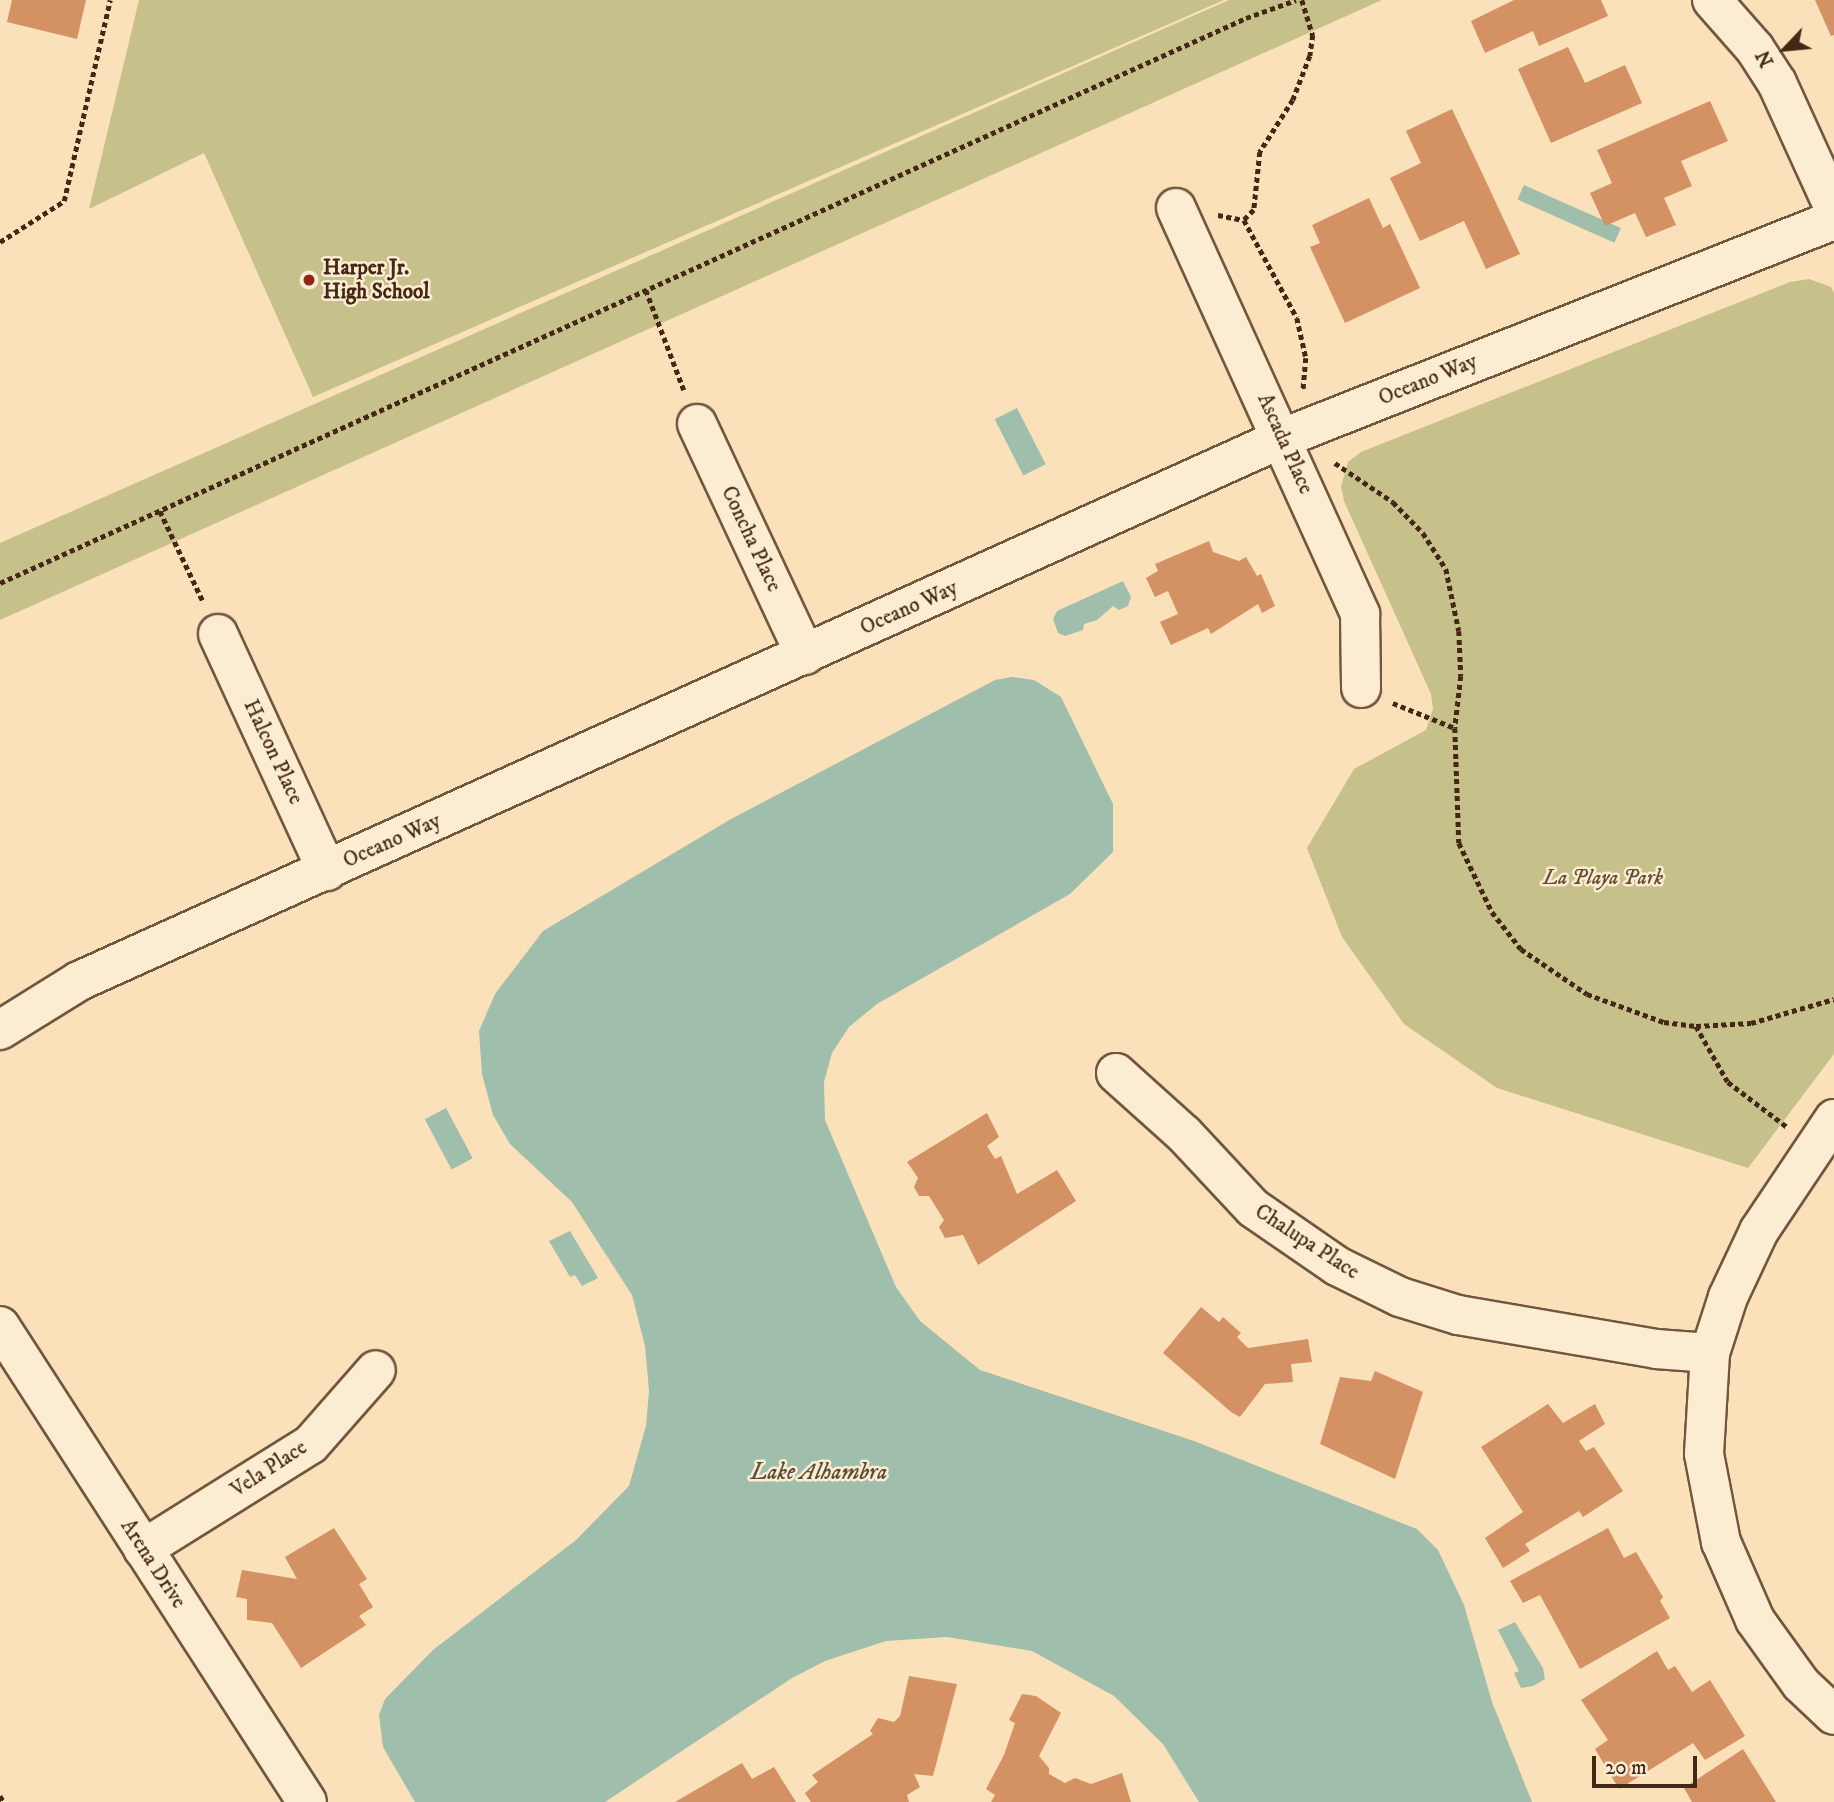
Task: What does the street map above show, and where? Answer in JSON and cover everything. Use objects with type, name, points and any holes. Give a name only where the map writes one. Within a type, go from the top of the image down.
[{"type":"street","points":[[1712,0],[1755,49],[1777,83],[1834,208]]},
{"type":"street","name":"Ascada Place","points":[[1176,208],[1283,438],[1360,614],[1361,688]]},
{"type":"street","name":"Oceano Way","points":[[0,1030],[79,981],[1283,438],[1834,220]]},
{"type":"street","name":"Concha Place","points":[[697,424],[805,655]]},
{"type":"street","name":"Halcon Place","points":[[218,634],[327,871]]},
{"type":"street","name":"Chalupa Place","points":[[1115,1073],[1184,1134],[1252,1208],[1337,1266],[1400,1297],[1458,1315],[1656,1349],[1710,1353]]},
{"type":"street","points":[[1828,1141],[1759,1231],[1728,1297],[1710,1353],[1704,1454],[1721,1542],[1755,1619],[1801,1684],[1834,1715]]},
{"type":"street","name":"Arena Drive","points":[[0,1326],[307,1802]]},
{"type":"street","name":"Vela Place","points":[[144,1549],[311,1444],[376,1370]]},
{"type":"path","points":[[0,242],[64,201],[110,0]]},
{"type":"path","points":[[0,583],[1246,18],[1296,0]]},
{"type":"path","points":[[1302,0],[1313,35],[1310,56],[1293,100],[1260,152],[1254,211],[1244,220],[1297,318],[1306,358],[1302,389]]},
{"type":"path","points":[[646,290],[697,424]]},
{"type":"path","points":[[1335,465],[1393,502],[1423,533],[1446,569],[1459,631],[1461,676],[1455,728],[1460,843],[1492,912],[1521,949],[1587,994],[1664,1022],[1696,1026],[1762,1020],[1834,999]]},
{"type":"path","points":[[160,511],[218,634]]},
{"type":"path","points":[[1361,688],[1455,728]]},
{"type":"path","points":[[1696,1026],[1728,1082],[1828,1141]]},
{"type":"path","points":[[0,1796],[4,1802]]},
{"type":"green space","name":"Harper Jr. High School","points":[[139,0],[1224,0],[313,397],[204,153],[89,209]]},
{"type":"green space","points":[[1229,0],[1382,0],[0,620],[0,543]]},
{"type":"green space","name":"La Playa Park","points":[[1809,279],[1831,287],[1834,293],[1834,1054],[1748,1168],[1497,1088],[1404,1024],[1342,937],[1307,848],[1354,769],[1426,730],[1433,709],[1431,694],[1344,501],[1341,486],[1348,462],[1361,452],[1790,282]]},
{"type":"water","points":[[1524,185],[1621,228],[1614,243],[1517,200]]},
{"type":"water","points":[[1017,408],[1046,464],[1023,475],[995,419]]},
{"type":"water","points":[[1123,581],[1131,597],[1128,606],[1119,610],[1113,606],[1097,620],[1084,624],[1083,630],[1065,636],[1058,633],[1053,619],[1057,611]]},
{"type":"water","name":"Lake Alhambra","points":[[1012,677],[1034,680],[1061,697],[1113,804],[1113,852],[1070,894],[877,1004],[849,1027],[832,1053],[824,1082],[825,1120],[896,1287],[920,1321],[980,1370],[1194,1441],[1417,1529],[1438,1550],[1464,1605],[1492,1702],[1532,1802],[1199,1802],[1163,1744],[1114,1696],[1032,1651],[947,1637],[886,1641],[825,1661],[792,1678],[605,1802],[415,1802],[383,1747],[379,1715],[385,1699],[433,1650],[576,1540],[629,1486],[646,1426],[649,1391],[645,1346],[632,1295],[572,1202],[510,1144],[493,1115],[482,1074],[479,1031],[495,994],[543,931],[731,819],[995,680]]},
{"type":"water","points":[[446,1108],[473,1158],[452,1170],[425,1119]]},
{"type":"water","points":[[570,1231],[598,1278],[582,1286],[575,1275],[570,1277],[549,1241]]},
{"type":"water","points":[[1515,1622],[1543,1668],[1545,1679],[1533,1686],[1521,1688],[1514,1673],[1519,1671],[1498,1630]]},
{"type":"building","points":[[12,0],[86,0],[77,39],[7,22]]},
{"type":"building","points":[[1514,0],[1601,0],[1608,16],[1539,46],[1533,31],[1485,53],[1471,21]]},
{"type":"building","points":[[1815,0],[1834,0],[1834,35],[1831,36]]},
{"type":"building","points":[[1568,47],[1585,83],[1625,65],[1642,103],[1551,143],[1518,69]]},
{"type":"building","points":[[1710,101],[1728,141],[1681,161],[1692,186],[1664,198],[1676,225],[1646,237],[1635,213],[1605,226],[1590,193],[1612,183],[1597,150]]},
{"type":"building","points":[[1452,109],[1520,254],[1486,269],[1464,221],[1420,241],[1390,178],[1421,163],[1406,131]]},
{"type":"building","points":[[1369,198],[1383,228],[1390,224],[1420,288],[1345,323],[1310,247],[1320,243],[1312,225]]},
{"type":"building","points":[[1209,541],[1213,552],[1239,561],[1246,557],[1257,576],[1261,574],[1275,606],[1262,613],[1258,604],[1211,634],[1208,628],[1171,645],[1160,622],[1178,614],[1168,591],[1155,597],[1146,578],[1158,571],[1155,564]]},
{"type":"building","points":[[987,1113],[999,1137],[987,1146],[995,1159],[1001,1156],[1017,1194],[1057,1170],[1076,1201],[978,1265],[963,1235],[945,1238],[939,1227],[944,1220],[929,1196],[919,1196],[914,1187],[918,1178],[907,1162]]},
{"type":"building","points":[[1201,1307],[1219,1322],[1223,1317],[1241,1333],[1237,1337],[1248,1348],[1308,1339],[1312,1362],[1291,1364],[1293,1382],[1265,1384],[1240,1417],[1163,1353]]},
{"type":"building","points":[[1375,1371],[1423,1392],[1395,1479],[1320,1444],[1340,1377],[1371,1381]]},
{"type":"building","points":[[1548,1404],[1563,1423],[1595,1404],[1605,1424],[1579,1441],[1586,1451],[1594,1447],[1623,1491],[1583,1517],[1579,1511],[1525,1544],[1530,1551],[1503,1568],[1485,1538],[1523,1512],[1481,1447]]},
{"type":"building","points":[[334,1528],[367,1579],[359,1584],[373,1607],[359,1616],[366,1625],[301,1668],[272,1623],[247,1620],[247,1599],[236,1597],[242,1570],[297,1579],[285,1557]]},
{"type":"building","points":[[1608,1528],[1624,1558],[1636,1552],[1663,1597],[1660,1601],[1670,1618],[1580,1669],[1540,1595],[1523,1603],[1510,1581]]},
{"type":"building","points":[[1657,1651],[1668,1670],[1675,1666],[1692,1692],[1710,1680],[1745,1736],[1705,1760],[1693,1743],[1619,1789],[1595,1749],[1608,1740],[1581,1700]]},
{"type":"building","points":[[909,1676],[957,1684],[933,1776],[914,1774],[920,1787],[907,1795],[909,1802],[811,1802],[805,1793],[818,1782],[812,1775],[873,1734],[870,1731],[878,1718],[894,1722],[900,1716]]},
{"type":"building","points":[[1022,1694],[1036,1696],[1061,1713],[1039,1756],[1049,1768],[1049,1774],[1065,1783],[1075,1778],[1091,1784],[1122,1773],[1131,1802],[991,1802],[995,1795],[986,1789],[1004,1755],[1015,1723],[1009,1720]]},
{"type":"building","points":[[1743,1749],[1776,1802],[1692,1802],[1684,1788]]},
{"type":"building","points":[[742,1763],[752,1779],[774,1767],[796,1802],[675,1802]]},
{"type":"place","name":"Harper Jr. High School","points":[[309,280]]}]
